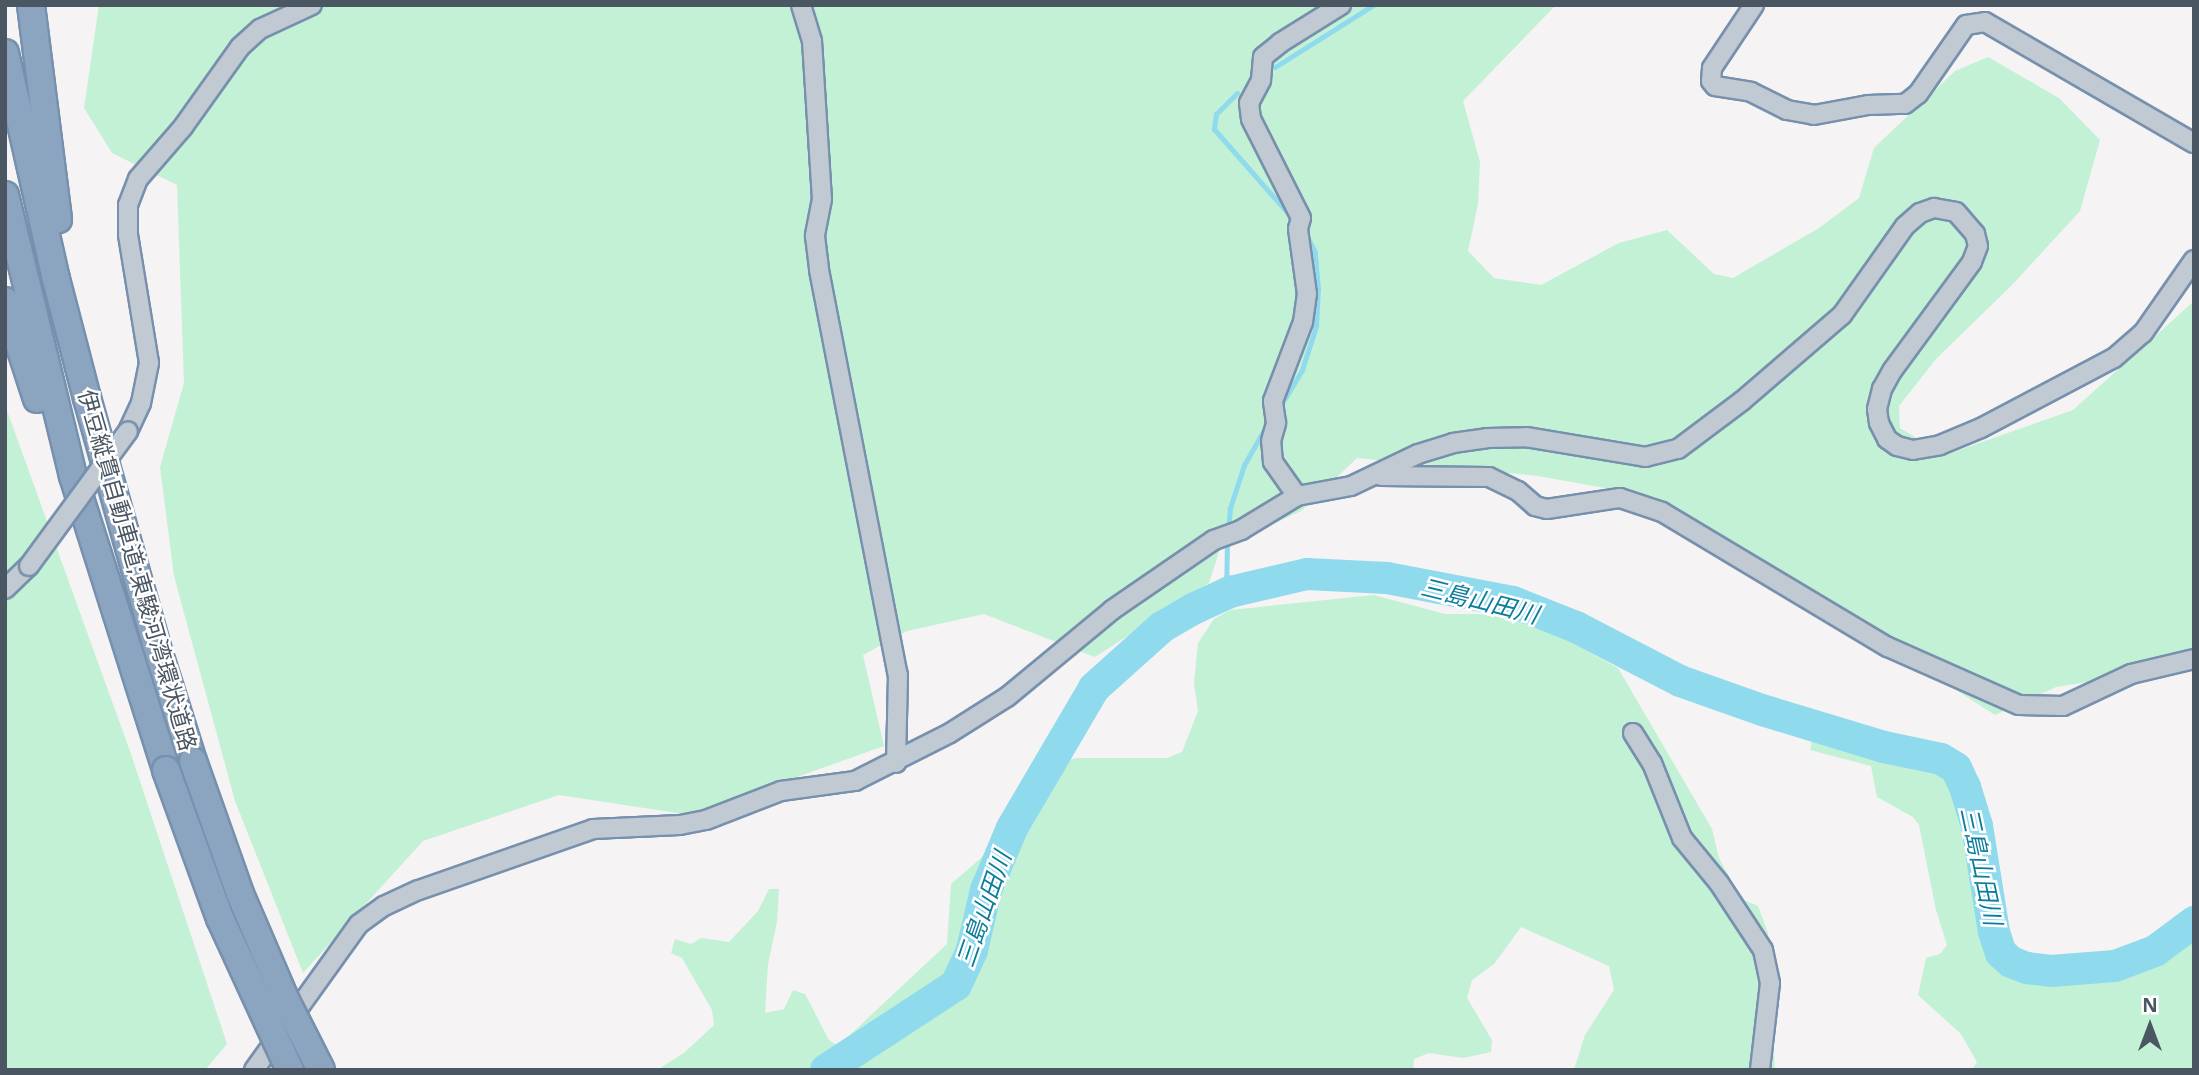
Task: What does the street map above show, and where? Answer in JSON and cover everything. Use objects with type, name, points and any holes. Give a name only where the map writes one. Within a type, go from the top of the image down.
[{"type":"highway","points":[[30,5],[56,204],[87,398]]},
{"type":"highway","name":"伊豆縦貫自動車道;東駿河湾環状道路","points":[[5,53],[53,267],[156,644],[193,761],[240,894],[286,1001],[321,1070]]},
{"type":"highway","name":"伊豆縦貫自動車道;東駿河湾環状道路","points":[[5,195],[73,476],[127,655],[220,918],[290,1070]]},
{"type":"highway","points":[[5,301],[127,655]]},
{"type":"street","points":[[5,589],[29,566],[128,431],[141,403],[149,363],[128,235],[128,205],[138,179],[183,127],[251,37],[260,29],[312,5]]},
{"type":"street","points":[[801,5],[812,41],[822,199],[815,236],[819,270],[898,675],[895,762]]},
{"type":"street","points":[[1297,496],[1273,462],[1271,441],[1276,423],[1272,401],[1303,322],[1307,294],[1300,223],[1251,119],[1249,103],[1262,80],[1263,57],[1280,43],[1341,5]]},
{"type":"street","points":[[1754,5],[1712,68],[1711,81],[1715,86],[1751,92],[1787,110],[1814,116],[1868,105],[1905,104],[1918,94],[1966,24],[1984,22],[2194,143]]},
{"type":"street","points":[[254,1070],[359,924],[384,906],[419,890],[593,829],[680,825],[706,820],[781,791],[855,781],[895,762],[1007,697],[1112,610],[1214,540],[1241,530],[1297,496],[1351,486],[1378,476],[1418,454],[1453,443],[1487,438],[1526,437],[1645,457],[1678,449],[1742,401],[1842,315],[1905,226],[1920,213],[1934,208],[1956,212],[1965,219],[1975,234],[1978,246],[1972,262],[1892,371],[1882,389],[1877,409],[1879,423],[1887,439],[1897,446],[1913,450],[1940,445],[1981,428],[2114,358],[2143,333],[2194,260]]},
{"type":"street","points":[[1378,476],[1489,477],[1518,491],[1535,506],[1547,509],[1620,498],[1662,512],[1888,648],[2018,705],[2063,706],[2131,674],[2194,659]]},
{"type":"street","points":[[1633,733],[1652,763],[1682,838],[1719,883],[1763,950],[1770,983],[1760,1070]]},
{"type":"green space","points":[[99,5],[1556,5],[1463,101],[1480,162],[1478,204],[1468,251],[1494,278],[1541,285],[1619,243],[1667,230],[1714,274],[1733,278],[1819,228],[1859,198],[1874,148],[1955,71],[1988,57],[2059,98],[2100,140],[2080,211],[2013,284],[1936,359],[1899,406],[1900,428],[1945,455],[2073,410],[2194,301],[2194,666],[2056,687],[1995,715],[1655,497],[1538,476],[1357,458],[1301,511],[1220,549],[1209,583],[1095,657],[984,614],[907,631],[863,655],[884,746],[690,815],[559,795],[423,841],[303,973],[235,801],[174,576],[160,467],[184,383],[177,185],[112,153],[84,108]]},
{"type":"green space","points":[[5,405],[131,754],[227,1044],[205,1070],[5,1070]]},
{"type":"green space","points":[[1374,595],[1445,614],[1491,614],[1529,624],[1551,631],[1618,668],[1712,829],[1719,858],[1741,899],[1758,906],[1768,933],[1775,1070],[1574,1070],[1585,1035],[1614,990],[1609,966],[1521,927],[1494,964],[1472,980],[1467,998],[1492,1040],[1491,1052],[1463,1058],[1429,1053],[1414,1059],[1413,1070],[657,1070],[684,1053],[714,1025],[712,1010],[682,958],[671,953],[675,939],[691,944],[701,938],[729,942],[758,911],[769,889],[779,889],[777,922],[768,964],[765,1013],[784,1009],[793,990],[805,994],[829,1040],[838,1046],[947,944],[951,884],[1026,819],[1059,763],[1076,758],[1167,758],[1182,752],[1198,711],[1194,683],[1198,643],[1214,619],[1230,610]]},
{"type":"green space","points":[[1814,731],[1858,747],[1928,760],[1957,777],[1980,911],[1991,955],[2007,972],[2046,981],[2080,957],[2125,950],[2155,939],[2191,936],[2194,940],[2194,1070],[1972,1070],[1977,1062],[1961,1034],[1918,995],[1926,958],[1940,954],[1947,945],[1936,910],[1919,825],[1913,817],[1877,797],[1871,766],[1810,750]]},
{"type":"waterway","points":[[1275,67],[1373,5]]},
{"type":"waterway","points":[[1237,93],[1216,114],[1214,129],[1293,219]]},
{"type":"waterway","points":[[1278,410],[1302,370],[1316,326],[1318,289],[1315,252],[1306,235]]},
{"type":"waterway","points":[[1228,531],[1230,508],[1244,465],[1268,423]]},
{"type":"waterway","points":[[1226,594],[1227,540]]},
{"type":"waterway","name":"三島山田川","points":[[826,1070],[956,985],[972,950],[986,890],[1012,828],[1094,688],[1162,627],[1193,609],[1230,592],[1307,574],[1387,578],[1513,602],[1576,627],[1680,681],[1762,710],[1884,747],[1941,759],[1956,768],[1965,787],[1977,826],[1994,932],[2001,953],[2011,962],[2027,968],[2051,971],[2115,966],[2155,951],[2194,922]]}]
